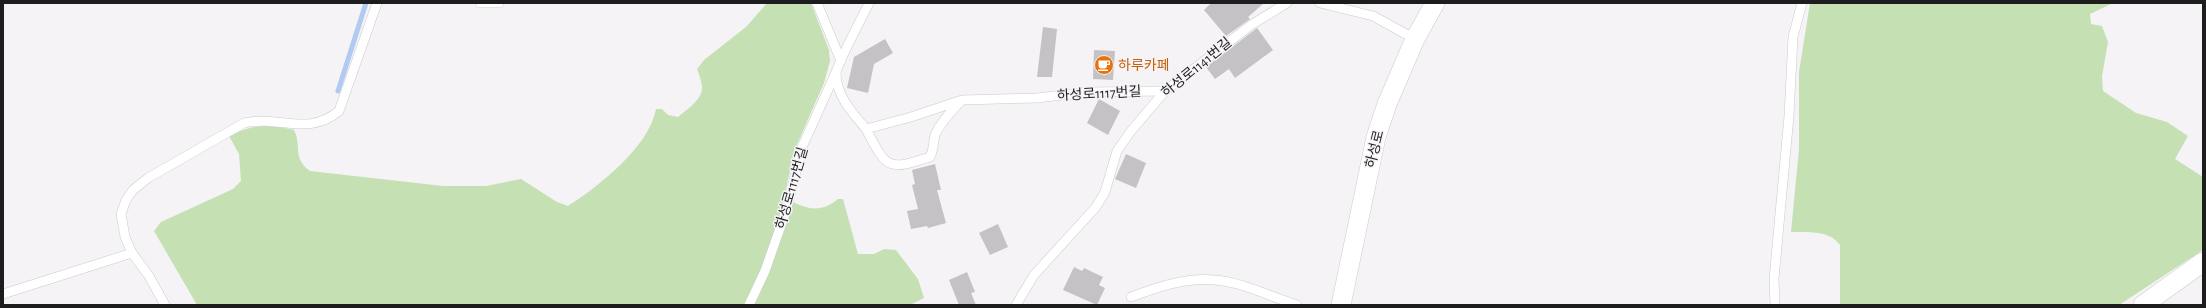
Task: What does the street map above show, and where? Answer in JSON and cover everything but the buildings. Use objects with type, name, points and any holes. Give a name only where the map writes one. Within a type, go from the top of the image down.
[{"type":"street","name":"하성로","points":[[1341,305],[1376,136],[1387,104],[1415,39],[1435,3]]},
{"type":"street","points":[[2143,305],[2203,262]]},
{"type":"lane","points":[[165,305],[149,276],[132,253],[124,237],[121,214],[126,200],[133,190],[148,178],[244,122],[260,119],[300,124],[318,123],[329,119],[339,111],[377,3]]},
{"type":"lane","points":[[480,3],[499,3]]},
{"type":"lane","points":[[816,3],[841,61]]},
{"type":"lane","name":"하성로1117번길","points":[[749,305],[765,272],[785,214],[803,145],[869,3]]},
{"type":"lane","name":"하성로1141번길","points":[[1016,305],[1034,275],[1096,207],[1105,192],[1117,151],[1131,131],[1165,91],[1244,29],[1287,3]]},
{"type":"lane","points":[[1320,3],[1373,16],[1415,39]]},
{"type":"lane","points":[[1775,305],[1774,279],[1788,124],[1793,37],[1802,3]]},
{"type":"lane","points":[[836,72],[839,89],[846,104],[866,129],[880,155],[886,162],[897,166],[930,157],[934,149],[934,137],[941,122],[962,100]]},
{"type":"lane","name":"하성로1117번길","points":[[866,129],[912,117],[962,100],[1037,98],[1088,92],[1165,91]]},
{"type":"lane","points":[[3,294],[132,253]]},
{"type":"lane","points":[[1131,297],[1172,284],[1196,280],[1216,280],[1297,305]]},
{"type":"green space","points":[[767,3],[811,3],[829,50],[830,61],[824,83],[795,149],[784,197],[804,207],[811,208],[824,207],[838,199],[843,199],[858,254],[874,254],[884,249],[896,250],[918,279],[924,298],[910,305],[197,305],[154,231],[161,222],[233,189],[241,181],[239,154],[229,136],[246,129],[261,126],[294,130],[299,157],[304,166],[310,171],[443,186],[486,186],[521,179],[557,202],[568,206],[608,177],[633,151],[644,137],[656,109],[662,109],[668,115],[678,117],[697,101],[702,88],[697,69],[704,60],[746,27]]},
{"type":"green space","points":[[1810,3],[2113,3],[2090,14],[2091,24],[2102,26],[2108,42],[2102,76],[2103,91],[2136,113],[2167,122],[2188,136],[2175,159],[2203,177],[2203,250],[2119,305],[1840,305],[1840,245],[1836,240],[1824,234],[1811,232],[1791,232],[1799,149],[1799,72]]},
{"type":"waterway","points":[[338,91],[366,3]]},
{"type":"place","name":"하루카페","points":[[1104,65]]}]
